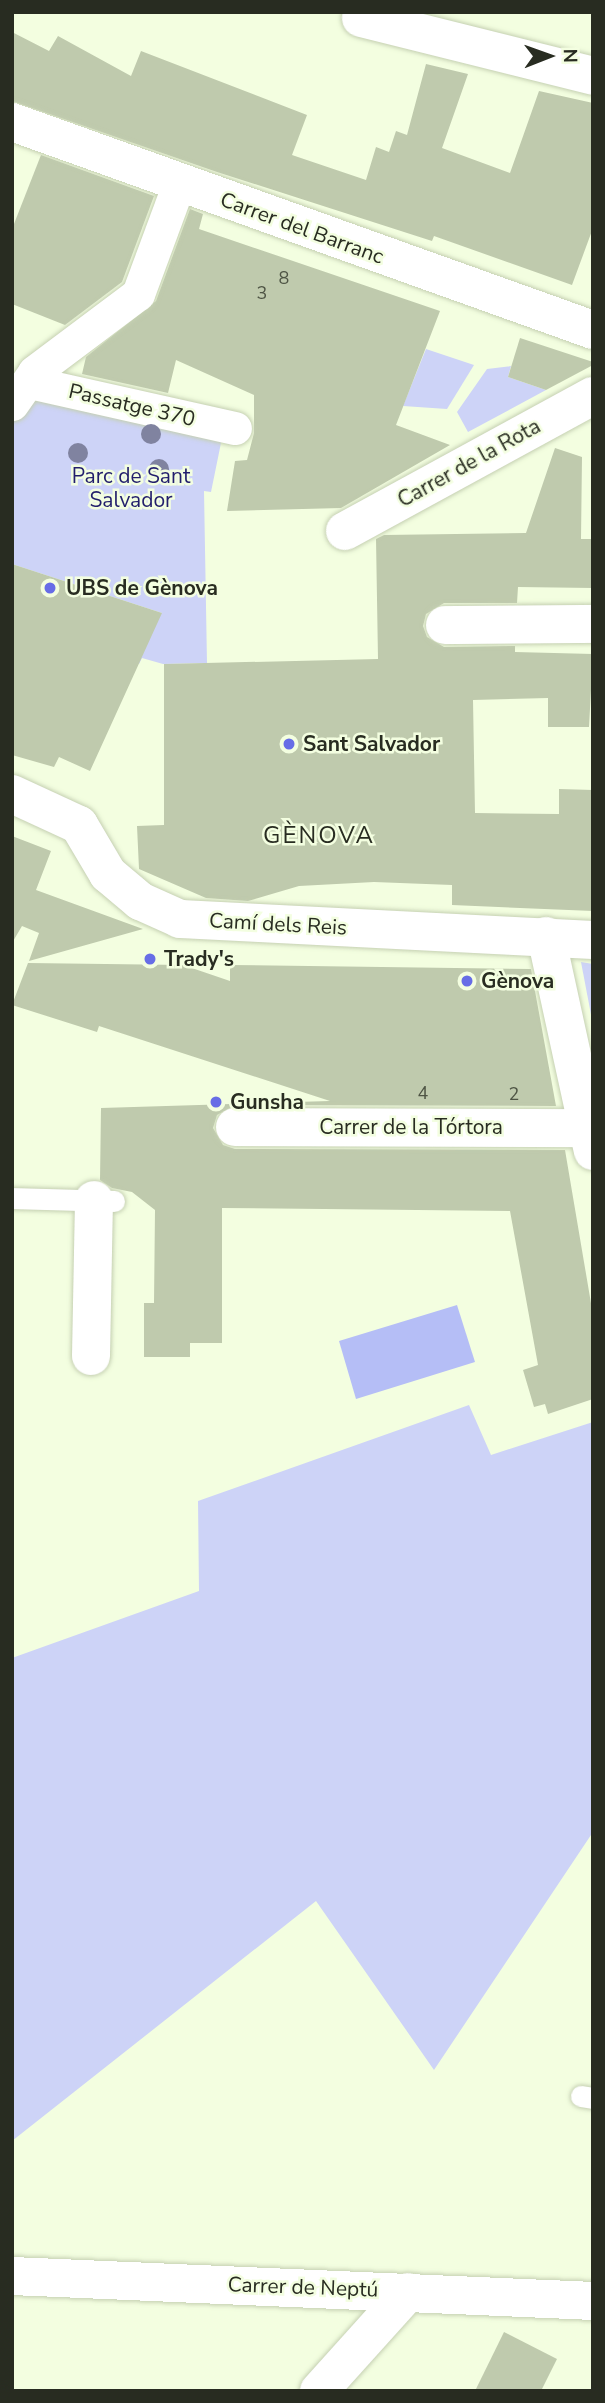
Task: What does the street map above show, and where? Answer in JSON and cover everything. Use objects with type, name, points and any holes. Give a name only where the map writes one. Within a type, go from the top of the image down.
[{"type":"street","points":[[361,18],[593,76]]},
{"type":"street","name":"Carrer del Barranc","points":[[12,122],[593,330]]},
{"type":"street","points":[[21,393],[34,372],[138,294],[179,183]]},
{"type":"street","name":"Passatge 370","points":[[21,393],[235,428]]},
{"type":"street","name":"Carrer de la Rota","points":[[345,531],[593,396]]},
{"type":"street","points":[[445,625],[593,624]]},
{"type":"street","name":"Camí dels Reis","points":[[12,794],[79,825],[108,874],[140,901],[180,919],[593,940]]},
{"type":"street","points":[[546,936],[590,1139]]},
{"type":"street","name":"Carrer de la Tórtora","points":[[235,1127],[590,1139]]},
{"type":"street","points":[[91,1356],[104,1201]]},
{"type":"street","name":"Carrer de Neptú","points":[[12,2276],[593,2301]]},
{"type":"street","points":[[319,2391],[408,2292]]},
{"type":"lane","points":[[12,1198],[104,1201]]},
{"type":"green space","points":[[426,349],[474,365],[447,409],[403,406]]},
{"type":"green space","points":[[511,366],[508,377],[546,390],[468,432],[457,412],[487,369]]},
{"type":"green space","name":"Parc de Sant Salvador","points":[[43,394],[222,438],[211,492],[204,491],[207,663],[163,664],[142,658],[139,664],[106,650],[162,613],[12,564],[12,414]]},
{"type":"green space","points":[[581,962],[593,964],[593,1025]]},
{"type":"green space","points":[[469,1405],[491,1455],[593,1422],[593,1832],[434,2070],[316,1901],[12,2141],[12,1658],[199,1591],[198,1501]]},
{"type":"shaded area","points":[[457,1305],[475,1362],[356,1399],[339,1341]]},
{"type":"building","points":[[12,32],[49,51],[58,36],[131,76],[141,51],[307,115],[292,155],[366,180],[376,147],[389,152],[396,131],[407,135],[426,64],[468,74],[442,148],[510,173],[539,91],[593,103],[593,228],[572,285],[434,236],[432,241],[217,172],[12,101]]},
{"type":"building","points":[[41,155],[154,196],[122,282],[65,325],[12,304],[12,229]]},
{"type":"building","points":[[190,209],[203,214],[199,229],[440,311],[396,425],[450,445],[341,508],[227,511],[235,461],[247,460],[254,433],[254,395],[176,360],[168,393],[82,374],[86,357],[156,301]]},
{"type":"building","points":[[520,338],[593,362],[593,365],[546,390],[508,377]]},
{"type":"building","points":[[555,448],[582,457],[581,539],[593,539],[593,588],[518,587],[517,603],[444,603],[426,614],[423,626],[427,637],[444,647],[515,646],[515,652],[593,654],[589,727],[548,727],[548,698],[473,700],[475,813],[559,814],[559,789],[593,790],[593,911],[452,905],[452,885],[374,882],[299,886],[248,901],[206,898],[139,869],[137,826],[164,825],[164,664],[378,659],[376,539],[384,535],[526,533]]},
{"type":"building","points":[[12,564],[162,613],[90,771],[59,757],[54,767],[12,755]]},
{"type":"building","points":[[12,836],[51,851],[36,890],[143,929],[29,961],[39,933],[22,926],[12,943]]},
{"type":"building","points":[[28,963],[183,965],[230,981],[230,965],[531,969],[556,1106],[235,1105],[217,1115],[213,1128],[223,1145],[235,1149],[565,1150],[593,1315],[593,1399],[548,1414],[545,1404],[534,1407],[523,1370],[538,1365],[510,1211],[222,1208],[222,1343],[190,1343],[190,1357],[144,1357],[144,1303],[154,1303],[155,1210],[132,1192],[112,1188],[100,1180],[101,1108],[330,1101],[99,1026],[97,1032],[12,1005]]},
{"type":"building","points":[[504,2332],[557,2359],[541,2391],[475,2391]]},
{"type":"place","name":"UBS de Gènova","points":[[50,588]]},
{"type":"place","name":"Sant Salvador","points":[[289,744]]},
{"type":"place","name":"Trady's","points":[[150,959]]},
{"type":"place","name":"Gènova","points":[[467,981]]},
{"type":"place","name":"Gunsha","points":[[216,1102]]},
{"type":"district","name":"GÈNOVA","points":[[319,836]]}]
